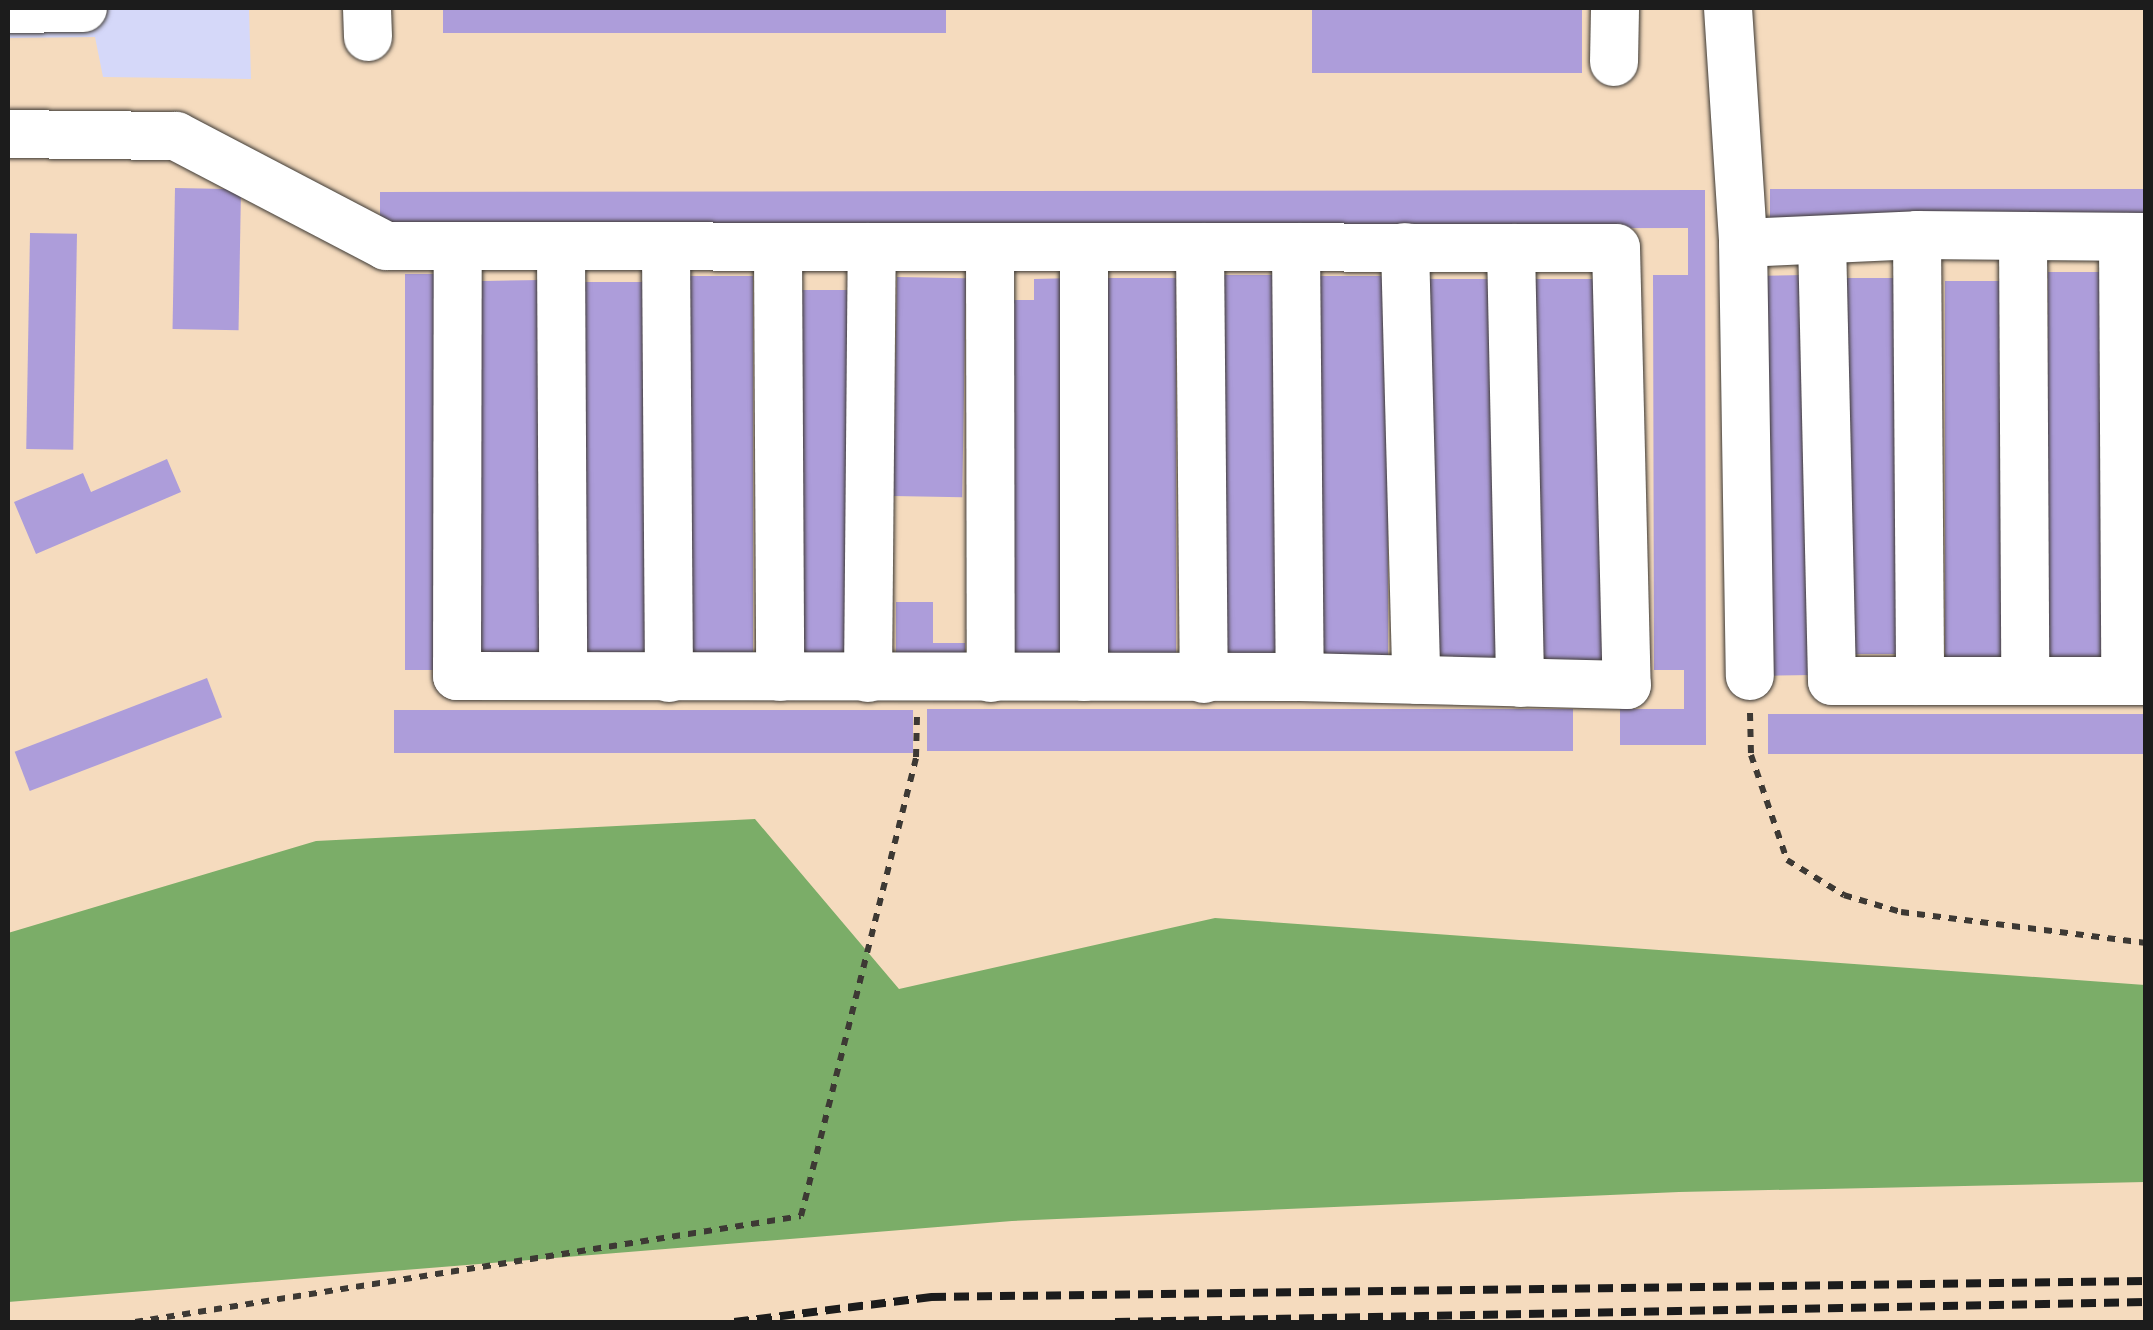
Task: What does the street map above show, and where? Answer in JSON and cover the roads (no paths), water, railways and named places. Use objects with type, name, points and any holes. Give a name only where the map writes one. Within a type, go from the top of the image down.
[{"type":"lane","points":[[8,9],[83,8]]},
{"type":"lane","points":[[1614,62],[1615,8]]},
{"type":"lane","points":[[1728,8],[1743,243],[1750,676]]},
{"type":"lane","points":[[8,134],[176,136],[386,246],[778,250],[872,246],[1616,248],[1627,685],[1300,677],[457,676],[458,248]]},
{"type":"lane","points":[[1743,243],[1917,234],[2134,237],[2135,682],[1832,681],[1822,240]]},
{"type":"lane","points":[[1917,234],[1920,681]]},
{"type":"lane","points":[[2023,236],[2025,682]]},
{"type":"lane","points":[[868,678],[872,246]]},
{"type":"lane","points":[[1084,247],[1084,677]]},
{"type":"lane","points":[[1200,247],[1204,679]]},
{"type":"lane","points":[[1296,247],[1300,677]]},
{"type":"lane","points":[[1405,247],[1416,680]]},
{"type":"lane","points":[[990,248],[991,678]]},
{"type":"lane","points":[[1511,248],[1520,683]]},
{"type":"lane","points":[[561,249],[564,676]]},
{"type":"lane","points":[[666,249],[669,678]]},
{"type":"lane","points":[[778,250],[780,678]]},
{"type":"railway","points":[[734,1322],[931,1297],[2146,1281]]},
{"type":"railway","points":[[1115,1322],[2146,1302]]}]
